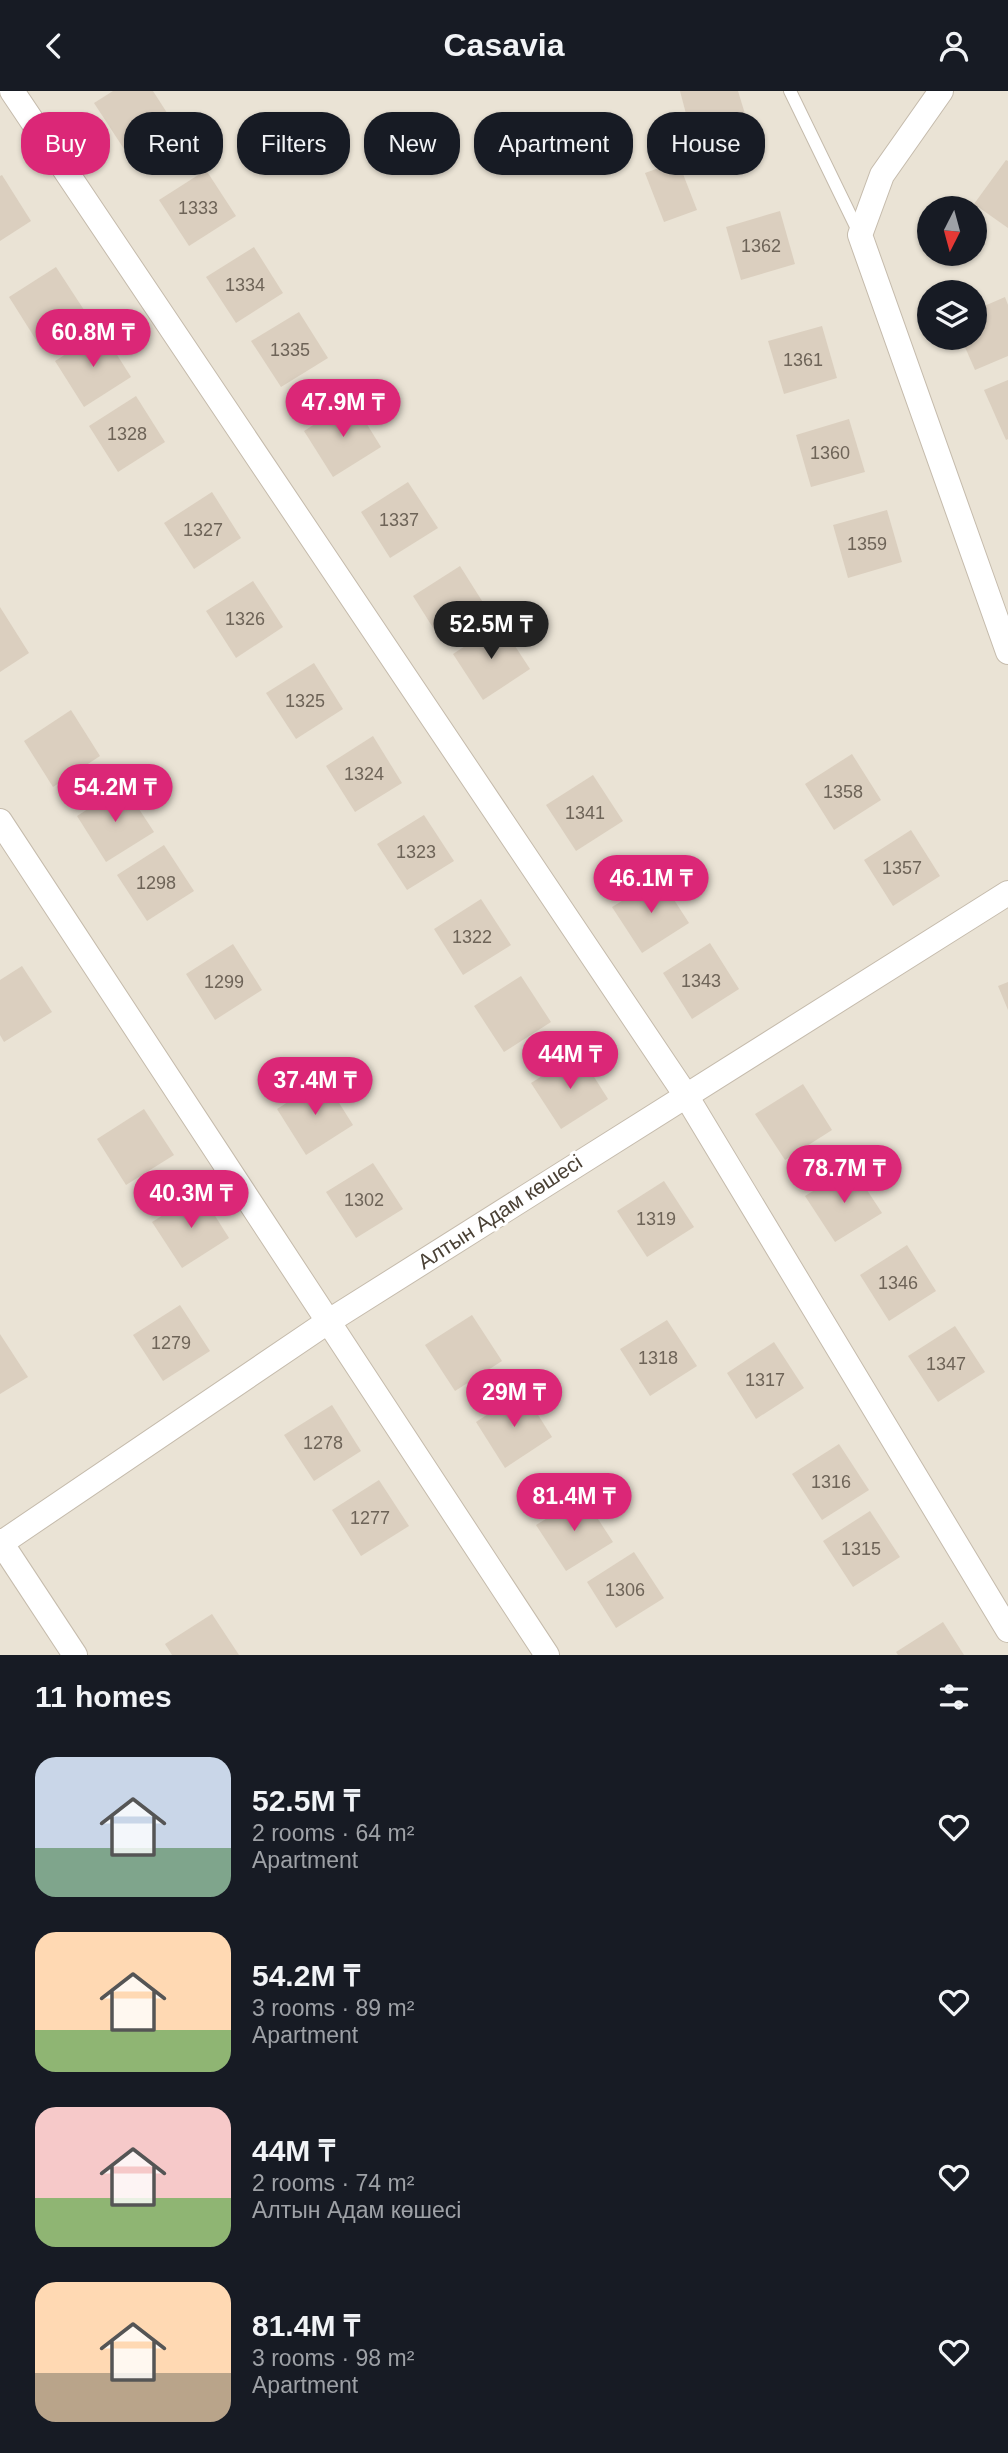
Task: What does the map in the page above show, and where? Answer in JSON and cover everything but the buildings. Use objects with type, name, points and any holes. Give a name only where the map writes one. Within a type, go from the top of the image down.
[{"type":"street","points":[[12,91],[685,1094],[1008,1630]]},
{"type":"street","points":[[941,91],[882,175],[860,235],[1008,652]]},
{"type":"street","points":[[0,821],[326,1323],[547,1655]]},
{"type":"street","name":"Алтын Адам көшесі","points":[[1,1543],[326,1323],[685,1094],[1008,893]]},
{"type":"street","points":[[1,1543],[75,1655]]},
{"type":"lane","points":[[790,91],[860,235]]},
{"type":"shaded area","points":[[0,91],[1008,91],[1008,1655],[0,1655]]}]
